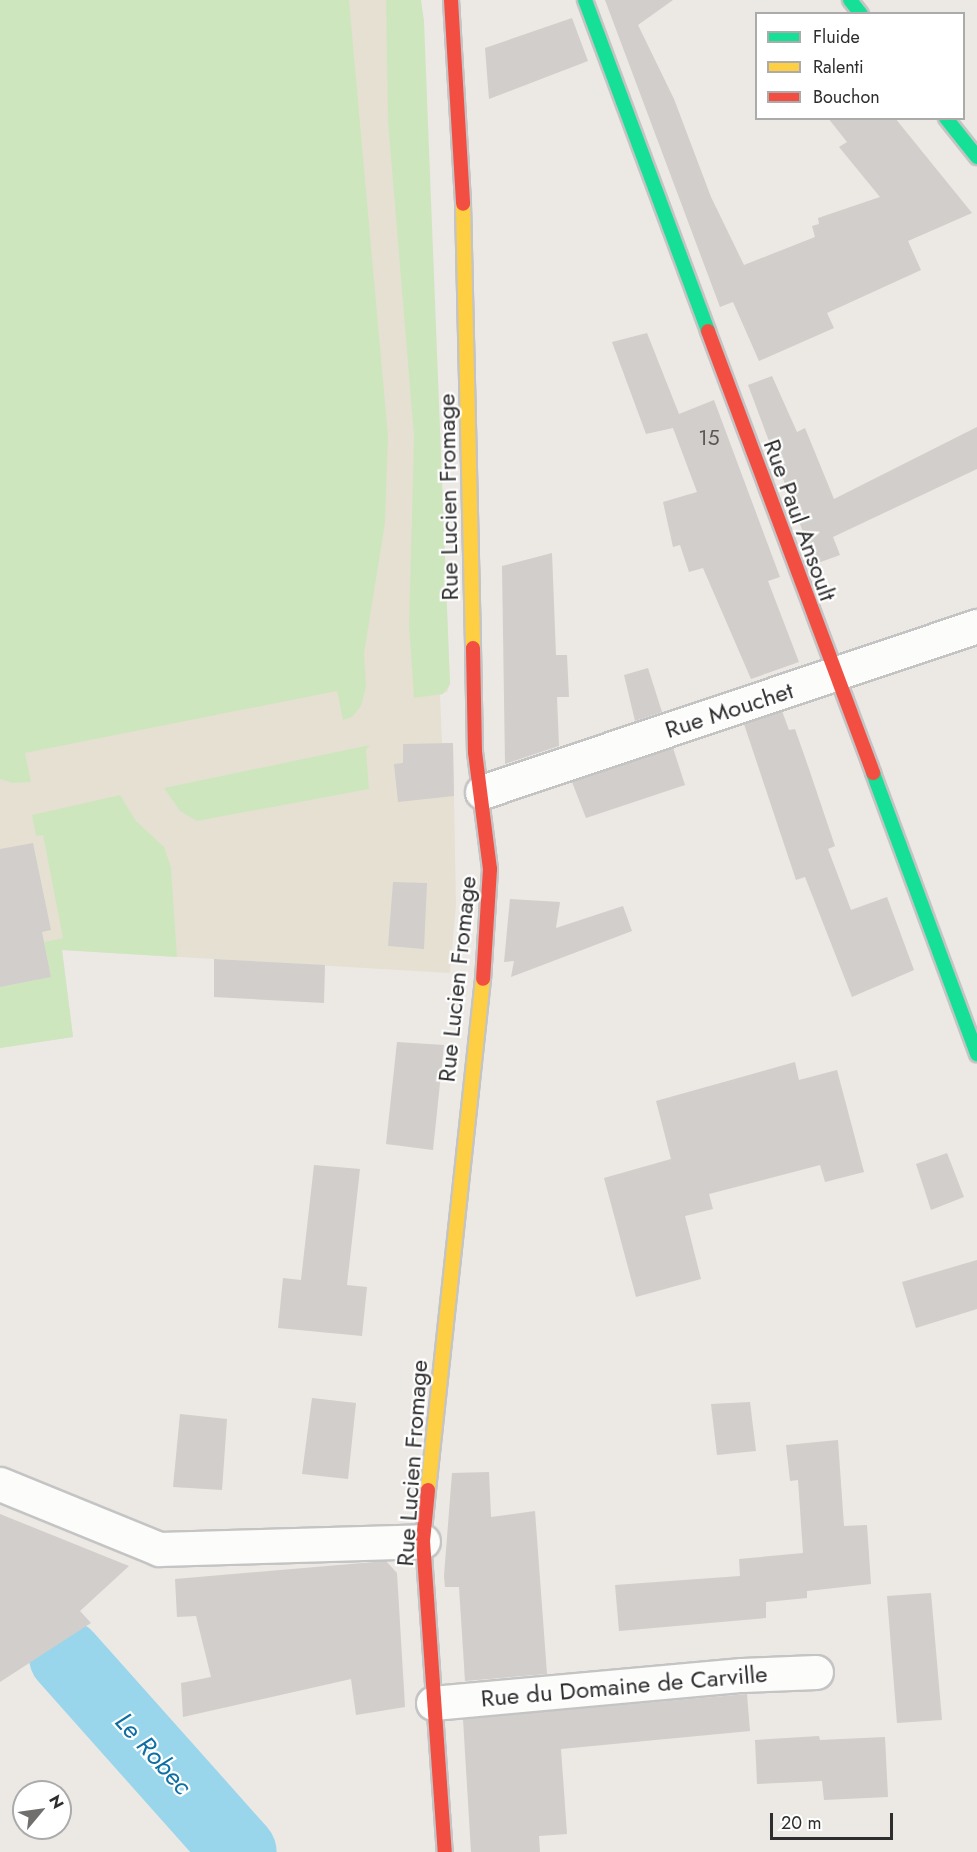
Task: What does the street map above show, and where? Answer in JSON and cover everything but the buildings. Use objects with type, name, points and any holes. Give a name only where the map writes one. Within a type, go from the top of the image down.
[{"type":"street","name":"Rue Lucien Fromage","points":[[445,1852],[423,1541],[490,912],[490,859],[475,752],[463,199],[451,0]]},
{"type":"street","name":"Rue Paul Ansoult","points":[[585,0],[833,676],[977,1054]]},
{"type":"street","points":[[850,0],[859,12]]},
{"type":"street","points":[[948,120],[977,157]]},
{"type":"street","name":"Rue Mouchet","points":[[482,792],[977,627]]},
{"type":"street","points":[[0,1484],[159,1550],[423,1541]]},
{"type":"street","name":"Rue du Domaine de Carville","points":[[433,1703],[742,1675],[816,1672]]},
{"type":"shaded area","points":[[0,0],[421,0],[450,684],[447,692],[440,694],[442,743],[453,743],[456,905],[450,973],[62,950],[73,1037],[0,1048]]},
{"type":"green space","points":[[0,0],[349,0],[388,436],[385,523],[364,654],[366,687],[361,706],[352,717],[343,720],[337,691],[25,753],[31,782],[13,783],[0,779]]},
{"type":"green space","points":[[386,0],[421,0],[424,21],[450,684],[443,694],[414,698],[409,626],[414,437],[388,121]]},
{"type":"green space","points":[[370,745],[366,750],[369,789],[197,821],[180,811],[164,788]]},
{"type":"green space","points":[[120,795],[136,821],[164,847],[171,867],[177,957],[62,950],[73,1037],[0,1048],[0,987],[51,977],[44,942],[63,938],[43,835],[36,836],[32,815]]},
{"type":"waterway","name":"Le Robec","points":[[66,1657],[240,1852]]},
{"type":"traffic: fast","points":[[585,0],[708,331]]},
{"type":"traffic: fast","points":[[850,0],[859,12]]},
{"type":"traffic: fast","points":[[948,120],[977,157]]},
{"type":"traffic: fast","points":[[873,773],[977,1054]]},
{"type":"traffic: slow","points":[[463,204],[473,648]]},
{"type":"traffic: slow","points":[[428,1490],[483,979]]},
{"type":"traffic: jam","points":[[451,0],[463,204]]},
{"type":"traffic: jam","points":[[708,331],[873,773]]},
{"type":"traffic: jam","points":[[473,648],[475,752],[490,869],[483,979]]},
{"type":"traffic: jam","points":[[428,1490],[423,1541],[445,1852]]}]
